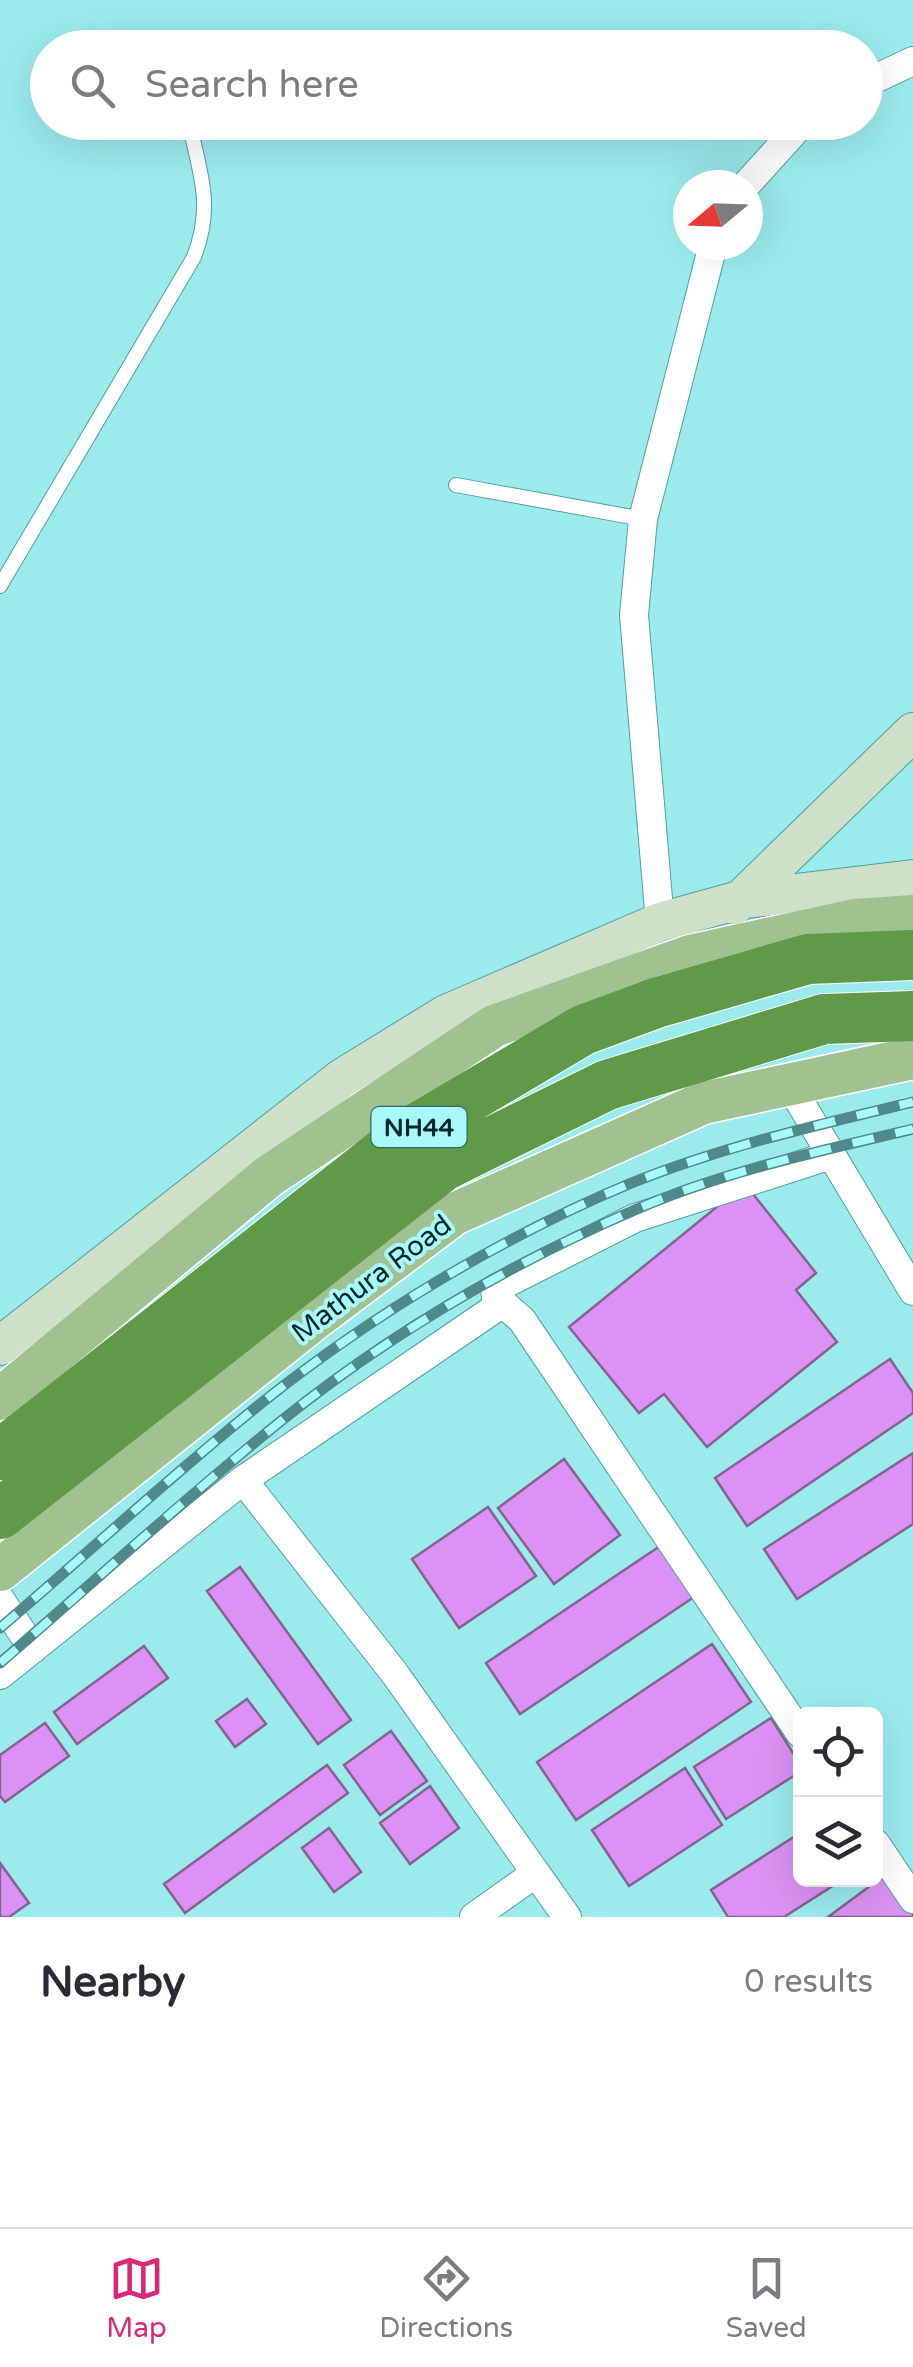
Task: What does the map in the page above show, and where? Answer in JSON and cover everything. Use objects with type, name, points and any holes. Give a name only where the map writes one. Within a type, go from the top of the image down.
[{"type":"highway","name":"NH44","points":[[0,1455],[411,1132],[583,1030],[656,1003],[808,959],[913,955]]},
{"type":"highway","name":"Mathura Road","points":[[0,1514],[443,1166],[608,1085],[824,1019],[913,1016]]},
{"type":"main road","points":[[0,1399],[269,1176],[494,1026],[690,956],[854,920],[913,916]]},
{"type":"main road","name":"Mathura Road","points":[[0,1570],[314,1319],[454,1214],[703,1103],[913,1058]]},
{"type":"street","points":[[883,74],[913,61]]},
{"type":"street","points":[[759,170],[786,140]]},
{"type":"street","points":[[660,922],[634,615],[644,518],[709,260]]},
{"type":"street","points":[[690,956],[739,900],[913,732]]},
{"type":"street","points":[[0,1346],[342,1078],[446,1014],[660,922],[739,900],[913,880]]},
{"type":"street","points":[[789,1084],[913,1292]]},
{"type":"street","points":[[497,1307],[495,1289],[635,1218],[831,1156]]},
{"type":"street","points":[[0,1676],[243,1480],[497,1307],[514,1310],[522,1320],[793,1722]]},
{"type":"street","points":[[243,1480],[395,1674],[567,1917]]},
{"type":"street","points":[[0,1599],[32,1649]]},
{"type":"street","points":[[883,1854],[913,1899]]},
{"type":"street","points":[[474,1917],[536,1873]]},
{"type":"lane","points":[[0,586],[194,257],[206,218],[206,202],[193,140]]},
{"type":"lane","points":[[456,485],[644,518]]},
{"type":"building","points":[[745,1184],[816,1273],[796,1290],[837,1342],[707,1447],[664,1394],[639,1413],[569,1327]]},
{"type":"building","points":[[890,1359],[913,1393],[913,1413],[747,1526],[715,1478]]},
{"type":"building","points":[[913,1453],[913,1524],[797,1599],[764,1549]]},
{"type":"building","points":[[564,1459],[620,1535],[554,1584],[498,1508]]},
{"type":"building","points":[[488,1507],[536,1576],[459,1628],[412,1559]]},
{"type":"building","points":[[669,1540],[703,1591],[520,1714],[486,1663]]},
{"type":"building","points":[[240,1567],[351,1720],[318,1744],[207,1591]]},
{"type":"building","points":[[712,1644],[751,1702],[576,1820],[537,1762]]},
{"type":"building","points":[[144,1646],[168,1678],[77,1744],[54,1712]]},
{"type":"building","points":[[247,1699],[266,1724],[235,1747],[216,1721]]},
{"type":"building","points":[[771,1718],[793,1753],[793,1776],[726,1819],[694,1767]]},
{"type":"building","points":[[45,1723],[69,1756],[5,1802],[0,1796],[0,1755]]},
{"type":"building","points":[[391,1731],[427,1781],[380,1815],[344,1765]]},
{"type":"building","points":[[327,1765],[348,1793],[185,1913],[164,1884]]},
{"type":"building","points":[[685,1768],[722,1825],[629,1886],[592,1830]]},
{"type":"building","points":[[430,1786],[459,1828],[410,1864],[380,1823]]},
{"type":"building","points":[[329,1828],[361,1872],[334,1892],[302,1848]]},
{"type":"building","points":[[793,1837],[793,1887],[831,1887],[784,1917],[728,1917],[711,1890]]},
{"type":"building","points":[[0,1863],[29,1903],[9,1917],[0,1917]]},
{"type":"building","points":[[889,1872],[913,1906],[913,1917],[828,1917],[869,1887],[883,1887],[883,1876]]},
{"type":"railway","points":[[0,1628],[264,1401],[349,1338],[439,1280],[534,1228],[629,1184],[769,1138],[913,1102]]},
{"type":"railway","points":[[0,1663],[281,1421],[364,1359],[452,1303],[543,1253],[670,1196],[773,1163],[913,1129]]}]
